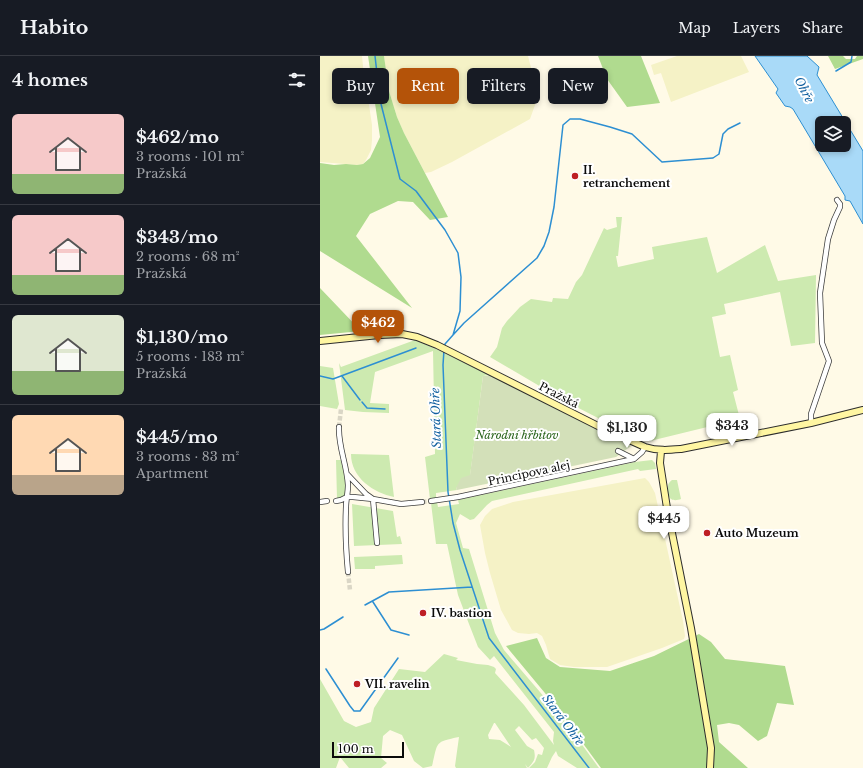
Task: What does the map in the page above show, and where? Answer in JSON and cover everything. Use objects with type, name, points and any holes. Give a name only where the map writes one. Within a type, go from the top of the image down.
[{"type":"main road","name":"Pražská","points":[[320,341],[379,334],[402,334],[417,337],[437,345],[600,427],[653,450],[661,451],[681,449],[811,423],[863,410]]},
{"type":"main road","points":[[661,451],[660,463],[667,508],[691,628],[711,748],[710,768]]},
{"type":"street","points":[[811,423],[811,414],[829,361],[822,343],[820,293],[828,239],[840,207],[837,200]]},
{"type":"street","points":[[339,427],[342,456],[347,474],[348,486],[346,506],[348,572]]},
{"type":"street","points":[[618,451],[634,459],[645,447]]},
{"type":"street","name":"Principova alej","points":[[431,501],[458,497],[634,459]]},
{"type":"street","points":[[347,474],[366,494],[373,498]]},
{"type":"street","points":[[336,501],[347,497],[373,498],[401,504],[422,502]]},
{"type":"street","points":[[373,498],[377,543]]},
{"type":"street","points":[[320,502],[327,501]]},
{"type":"shaded area","points":[[320,56],[362,56],[363,68],[332,68],[332,104],[369,104],[372,125],[371,150],[363,164],[357,165],[320,162]]},
{"type":"shaded area","points":[[384,56],[528,56],[531,68],[467,68],[467,104],[535,104],[530,119],[452,162],[431,172],[425,173],[397,117],[389,91],[389,68],[386,68]]},
{"type":"shaded area","points":[[677,56],[741,56],[749,72],[671,102],[661,73],[654,75],[651,65]]},
{"type":"shaded area","points":[[645,478],[655,493],[683,621],[684,639],[607,667],[574,667],[560,665],[550,659],[542,636],[537,633],[518,633],[512,630],[501,610],[485,553],[480,525],[485,516],[492,509],[513,502]]},
{"type":"green space","points":[[368,56],[384,56],[386,68],[370,68]]},
{"type":"green space","points":[[598,56],[641,56],[660,103],[627,107],[608,80],[608,68],[603,68]]},
{"type":"green space","points":[[828,56],[843,56],[846,59],[855,59],[857,56],[863,56],[863,59],[835,69]]},
{"type":"green space","points":[[389,91],[397,117],[404,133],[448,217],[430,220],[413,202],[398,201],[370,214],[356,236],[412,308],[320,251],[320,163],[334,165],[363,164],[370,158],[380,137],[375,104],[389,104]]},
{"type":"green space","points":[[616,217],[622,217],[618,256],[616,256],[618,267],[654,259],[652,247],[707,237],[717,273],[765,245],[778,281],[816,275],[815,343],[791,346],[780,292],[724,304],[726,314],[712,317],[720,357],[730,355],[738,390],[733,392],[740,419],[650,441],[629,434],[565,401],[490,357],[497,347],[502,328],[520,307],[531,299],[552,302],[553,298],[568,299],[576,282],[582,275],[604,228],[607,230],[617,227]]},
{"type":"green space","points":[[320,288],[361,331],[320,335]]},
{"type":"green space","points":[[415,340],[489,375],[483,376],[470,476],[456,488],[457,490],[436,493],[436,498],[430,499],[425,457],[435,454],[433,351],[375,372],[370,403],[389,404],[389,413],[345,410],[339,363],[341,367]]},
{"type":"green space","points":[[320,366],[333,368],[339,404],[337,409],[320,406]]},
{"type":"green space","name":"Národní hřbitov","points":[[489,375],[631,446],[616,457],[457,490],[456,488],[461,478],[470,475],[483,376]]},
{"type":"green space","points":[[351,454],[389,455],[394,497],[372,488],[359,477],[352,463]]},
{"type":"green space","points":[[336,460],[341,460],[346,483],[345,497],[337,499]]},
{"type":"green space","points":[[652,460],[655,463],[656,469],[640,471],[638,469],[492,501],[474,519],[470,520],[460,514],[456,523],[463,548],[469,549],[495,633],[504,650],[564,720],[599,768],[577,768],[558,756],[556,751],[547,768],[529,768],[535,762],[538,754],[542,755],[544,748],[536,738],[532,740],[519,726],[515,730],[527,746],[534,750],[534,760],[528,768],[525,764],[527,768],[456,768],[459,737],[445,740],[438,744],[432,766],[423,768],[414,761],[402,735],[390,730],[383,736],[381,758],[387,763],[381,768],[349,768],[340,757],[336,768],[320,768],[320,679],[344,721],[356,727],[371,722],[374,708],[399,669],[425,672],[444,654],[458,658],[456,660],[494,667],[496,669],[495,673],[524,705],[554,745],[554,732],[494,656],[490,660],[478,647],[458,595],[447,544],[436,544],[431,503],[437,502],[438,507],[459,504],[458,500],[635,462]],"holes":[[[495,723],[511,747],[500,740],[489,739],[488,735]]]},
{"type":"green space","points":[[672,480],[677,480],[681,499],[673,500],[669,497],[668,485]]},
{"type":"green space","points":[[352,504],[393,511],[397,537],[400,536],[402,544],[354,546]]},
{"type":"green space","points":[[402,555],[403,564],[375,566],[375,569],[355,569],[354,557]]},
{"type":"green space","points":[[699,634],[711,642],[725,659],[785,666],[794,705],[777,703],[767,736],[758,741],[739,725],[729,723],[717,725],[719,742],[748,768],[601,768],[554,704],[506,646],[537,638],[546,658],[560,667],[610,671],[654,656]]},
{"type":"water","name":"Ohře","points":[[755,56],[807,56],[819,67],[817,75],[842,116],[815,116],[815,146],[793,109],[785,106],[776,93],[778,89]]},
{"type":"water","points":[[851,131],[863,151],[863,224],[850,201],[845,200],[845,196],[819,152],[851,152]]},
{"type":"waterway","name":"Stará Ohře","points":[[375,56],[380,100],[400,179],[416,191],[445,230],[458,253],[461,277],[460,311],[453,335],[445,346]]},
{"type":"waterway","points":[[836,71],[851,62],[852,56]]},
{"type":"waterway","points":[[453,335],[464,323],[537,258],[544,246],[549,232],[554,207],[563,125],[570,119],[580,119],[632,134],[662,162],[713,158],[719,154],[723,134],[728,129],[740,123]]},
{"type":"waterway","points":[[320,376],[333,379],[416,348]]},
{"type":"waterway","name":"Stará Ohře","points":[[444,350],[443,365],[448,492],[453,523],[460,550],[489,638],[589,768]]},
{"type":"waterway","points":[[342,376],[360,400]]},
{"type":"waterway","points":[[362,402],[367,408],[385,409]]},
{"type":"waterway","points":[[365,605],[389,592],[472,587]]},
{"type":"waterway","points":[[373,602],[391,630],[409,635]]},
{"type":"waterway","points":[[320,630],[343,617]]},
{"type":"waterway","points":[[326,669],[354,711],[360,711],[398,658]]},
{"type":"tunnel","points":[[339,427],[341,409]]},
{"type":"tunnel","points":[[422,502],[431,501]]},
{"type":"tunnel","points":[[348,572],[350,590]]},
{"type":"place","name":"II. retranchement","points":[[575,176]]},
{"type":"place","name":"Auto Muzeum","points":[[707,533]]},
{"type":"place","name":"IV. bastion","points":[[423,613]]},
{"type":"place","name":"VII. ravelin","points":[[357,684]]}]
